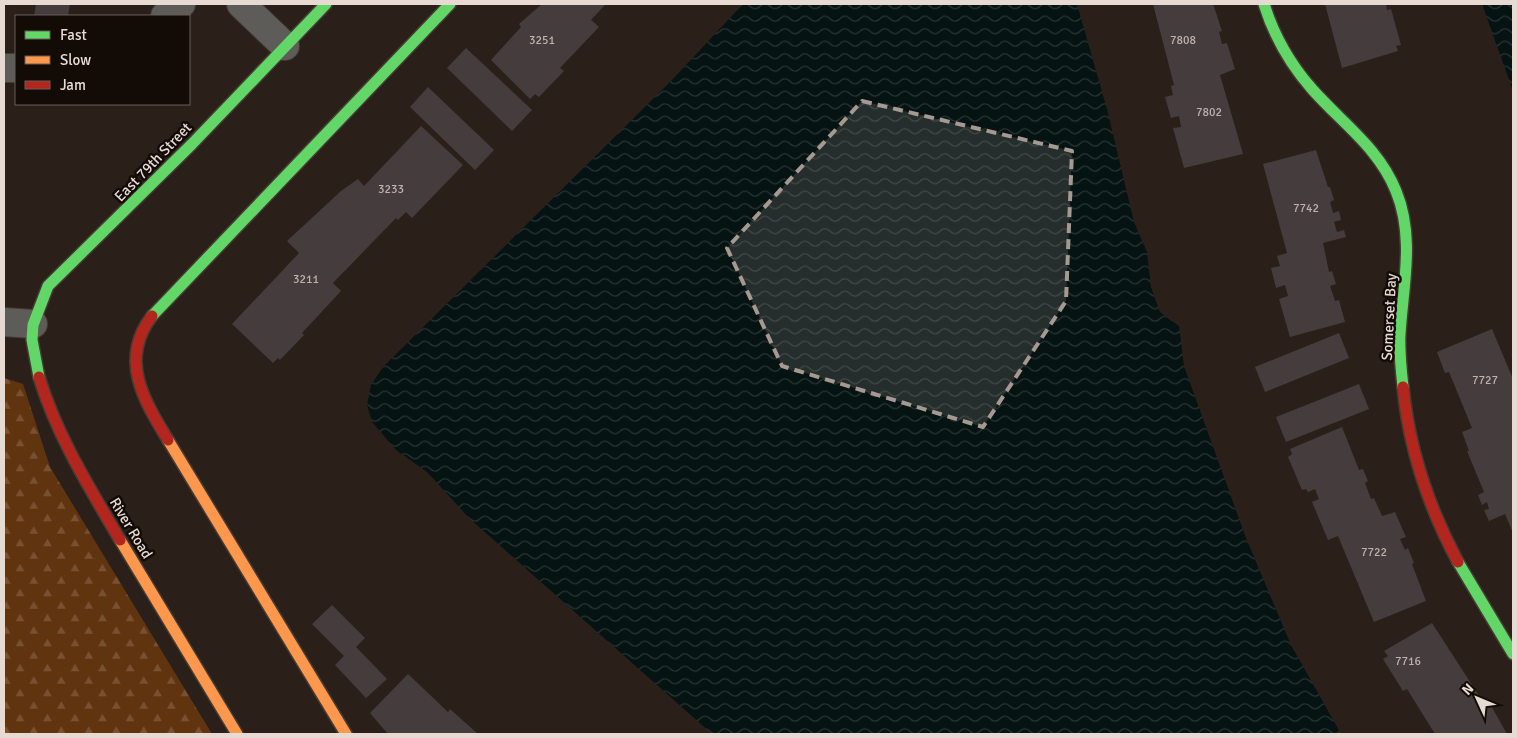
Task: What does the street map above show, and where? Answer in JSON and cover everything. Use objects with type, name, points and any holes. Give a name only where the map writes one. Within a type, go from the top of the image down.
[{"type":"street","points":[[167,15],[180,4]]},
{"type":"street","points":[[241,4],[285,46]]},
{"type":"street","name":"East 79th Street","points":[[33,324],[39,302],[48,286],[152,184],[326,4]]},
{"type":"street","points":[[346,734],[155,419],[134,372],[136,349],[141,329],[158,306],[450,4]]},
{"type":"street","name":"Somerset Bay","points":[[1264,4],[1280,42],[1299,73],[1322,100],[1369,144],[1388,173],[1397,194],[1407,245],[1400,356],[1402,393],[1410,441],[1424,489],[1443,534],[1467,579],[1513,654]]},
{"type":"street","points":[[4,322],[33,324]]},
{"type":"street","name":"River Road","points":[[33,324],[33,352],[40,382],[62,438],[78,469],[237,734]]},
{"type":"highlighted area","points":[[862,101],[1072,151],[1066,301],[983,427],[782,366],[727,248]]},
{"type":"green space","points":[[4,378],[23,384],[50,467],[212,734],[4,734]]},
{"type":"water","points":[[743,4],[1077,4],[1107,109],[1134,222],[1147,252],[1151,287],[1160,312],[1179,326],[1184,366],[1246,538],[1291,645],[1341,734],[712,734],[469,518],[427,472],[396,450],[372,422],[367,405],[371,385],[383,367],[671,81]]},
{"type":"water","points":[[1482,4],[1513,4],[1513,91]]},
{"type":"building","points":[[36,4],[70,4],[68,15],[34,15]]},
{"type":"building","points":[[542,4],[606,4],[591,20],[599,27],[560,68],[564,71],[539,97],[535,94],[530,99],[491,60],[521,27],[519,24]]},
{"type":"building","points":[[1153,4],[1213,4],[1222,31],[1219,32],[1222,44],[1227,43],[1235,69],[1220,75],[1243,154],[1184,168],[1173,128],[1181,127],[1179,116],[1171,118],[1165,97],[1173,95],[1171,86],[1174,85]]},
{"type":"building","points":[[1325,4],[1386,4],[1387,10],[1391,9],[1401,45],[1396,46],[1398,51],[1342,68]]},
{"type":"building","points":[[466,48],[532,110],[512,131],[447,68]]},
{"type":"building","points":[[428,87],[494,150],[475,170],[410,107]]},
{"type":"building","points":[[421,126],[463,165],[412,218],[406,212],[398,220],[396,218],[333,283],[341,291],[302,333],[304,335],[280,360],[278,358],[273,363],[232,324],[299,253],[287,241],[341,191],[358,179],[364,186]]},
{"type":"building","points":[[1316,150],[1334,200],[1330,202],[1333,213],[1339,211],[1341,220],[1334,222],[1337,232],[1344,230],[1346,237],[1323,243],[1329,272],[1332,271],[1336,284],[1330,286],[1335,301],[1339,300],[1345,322],[1290,337],[1279,299],[1288,296],[1285,285],[1276,288],[1271,268],[1280,266],[1277,256],[1287,253],[1263,164]]},
{"type":"building","points":[[1492,329],[1513,379],[1513,533],[1505,514],[1489,521],[1484,510],[1489,509],[1487,502],[1482,505],[1478,495],[1484,492],[1467,451],[1469,451],[1462,432],[1472,428],[1449,372],[1445,373],[1437,352]]},
{"type":"building","points":[[1339,333],[1349,358],[1265,392],[1255,367]]},
{"type":"building","points":[[1359,384],[1369,409],[1286,442],[1276,417]]},
{"type":"building","points":[[1342,427],[1359,470],[1363,469],[1368,481],[1365,483],[1371,499],[1374,498],[1382,516],[1395,512],[1406,537],[1400,539],[1405,550],[1408,548],[1426,601],[1374,622],[1338,536],[1328,540],[1312,502],[1319,499],[1315,489],[1308,492],[1306,489],[1302,490],[1288,457],[1292,454],[1290,449]]},
{"type":"building","points":[[332,605],[365,638],[356,647],[387,679],[366,698],[335,665],[344,656],[312,624]]},
{"type":"building","points":[[1432,623],[1485,705],[1489,702],[1507,734],[1435,734],[1407,689],[1403,691],[1383,659],[1388,656],[1384,651]]},
{"type":"building","points":[[408,674],[448,712],[450,709],[478,734],[388,734],[370,713]]},
{"type":"traffic: fast","points":[[39,377],[32,340],[33,325],[48,286],[192,144],[326,4]]},
{"type":"traffic: fast","points":[[152,316],[450,4]]},
{"type":"traffic: fast","points":[[1264,4],[1278,38],[1297,70],[1312,89],[1370,149],[1389,176],[1396,191],[1402,208],[1406,244],[1400,340],[1403,387]]},
{"type":"traffic: fast","points":[[1458,562],[1513,654]]},
{"type":"traffic: slow","points":[[168,440],[346,734]]},
{"type":"traffic: slow","points":[[120,540],[237,734]]},
{"type":"traffic: jam","points":[[152,316],[142,332],[137,348],[138,379],[150,409],[168,440]]},
{"type":"traffic: jam","points":[[39,377],[64,441],[120,540]]},
{"type":"traffic: jam","points":[[1403,387],[1415,455],[1429,499],[1458,562]]}]
